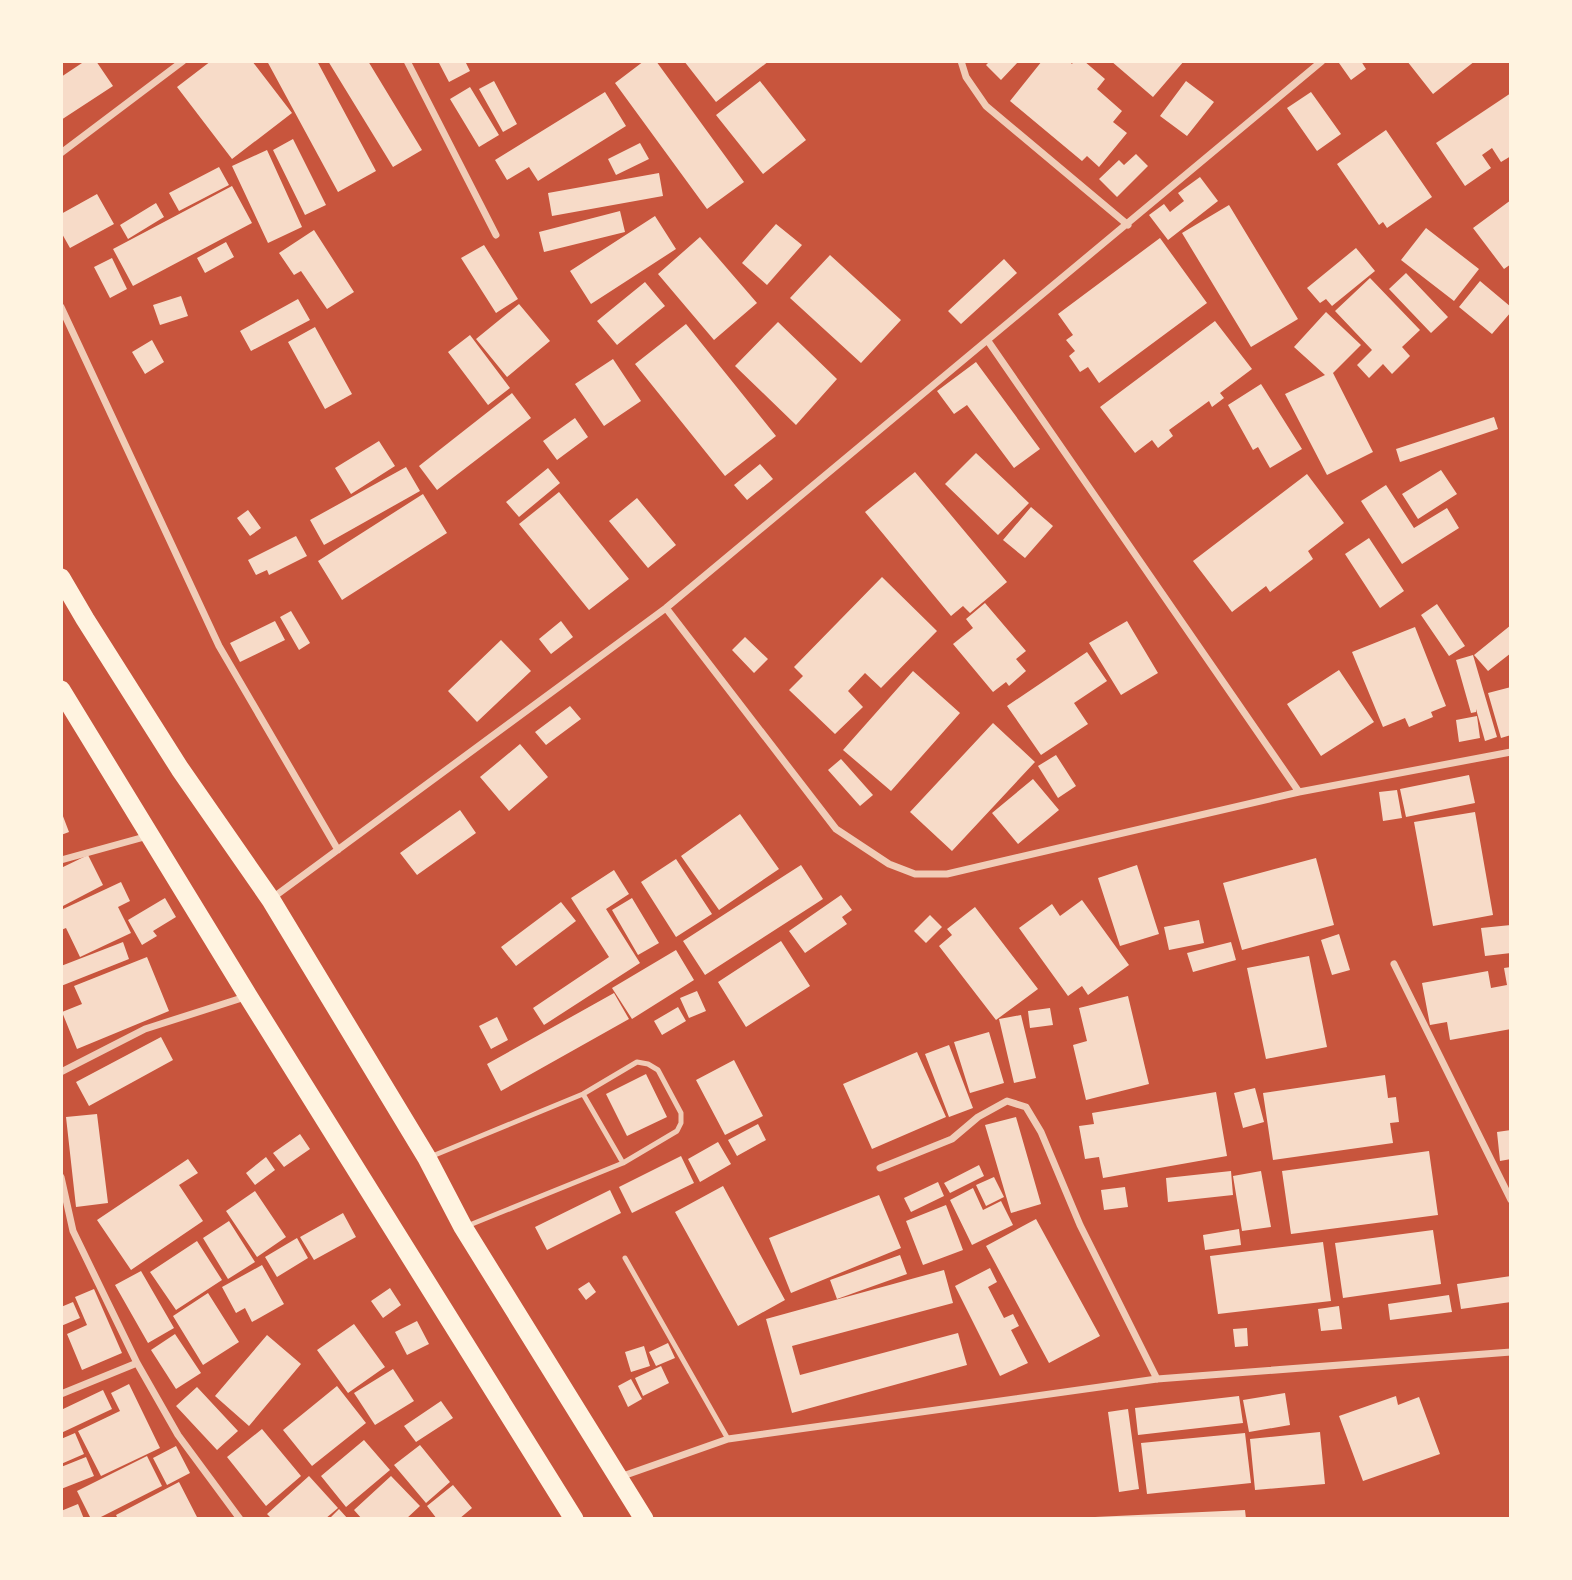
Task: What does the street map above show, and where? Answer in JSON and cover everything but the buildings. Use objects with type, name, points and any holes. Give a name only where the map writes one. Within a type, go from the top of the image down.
[{"type":"highway","points":[[61,578],[180,769],[271,900],[427,1158],[463,1227],[644,1519]]},
{"type":"highway","points":[[61,690],[574,1519]]},
{"type":"street","points":[[61,153],[183,61]]},
{"type":"street","points":[[407,61],[496,235]]},
{"type":"street","points":[[961,61],[966,77],[986,106],[1128,225]]},
{"type":"street","points":[[271,900],[666,608],[1322,61]]},
{"type":"street","points":[[61,307],[219,646],[338,850]]},
{"type":"street","points":[[988,341],[1299,792]]},
{"type":"street","points":[[666,608],[836,829],[889,863],[915,874],[947,874],[1299,792],[1511,752]]},
{"type":"street","points":[[61,860],[152,835]]},
{"type":"street","points":[[1394,964],[1511,1200]]},
{"type":"street","points":[[61,1072],[145,1030],[248,996]]},
{"type":"street","points":[[880,1168],[952,1139],[978,1117],[1007,1101],[1026,1107],[1041,1132],[1080,1225],[1157,1379]]},
{"type":"street","points":[[61,1177],[73,1231],[137,1363],[178,1435],[240,1519]]},
{"type":"street","points":[[619,1477],[728,1439],[1157,1379],[1511,1352]]},
{"type":"street","points":[[61,1394],[137,1363]]},
{"type":"lane","points":[[427,1158],[583,1094],[636,1062],[659,1070],[681,1113],[681,1123],[677,1131],[623,1163],[463,1227]]},
{"type":"lane","points":[[583,1094],[623,1163]]},
{"type":"lane","points":[[625,1258],[728,1439]]}]
